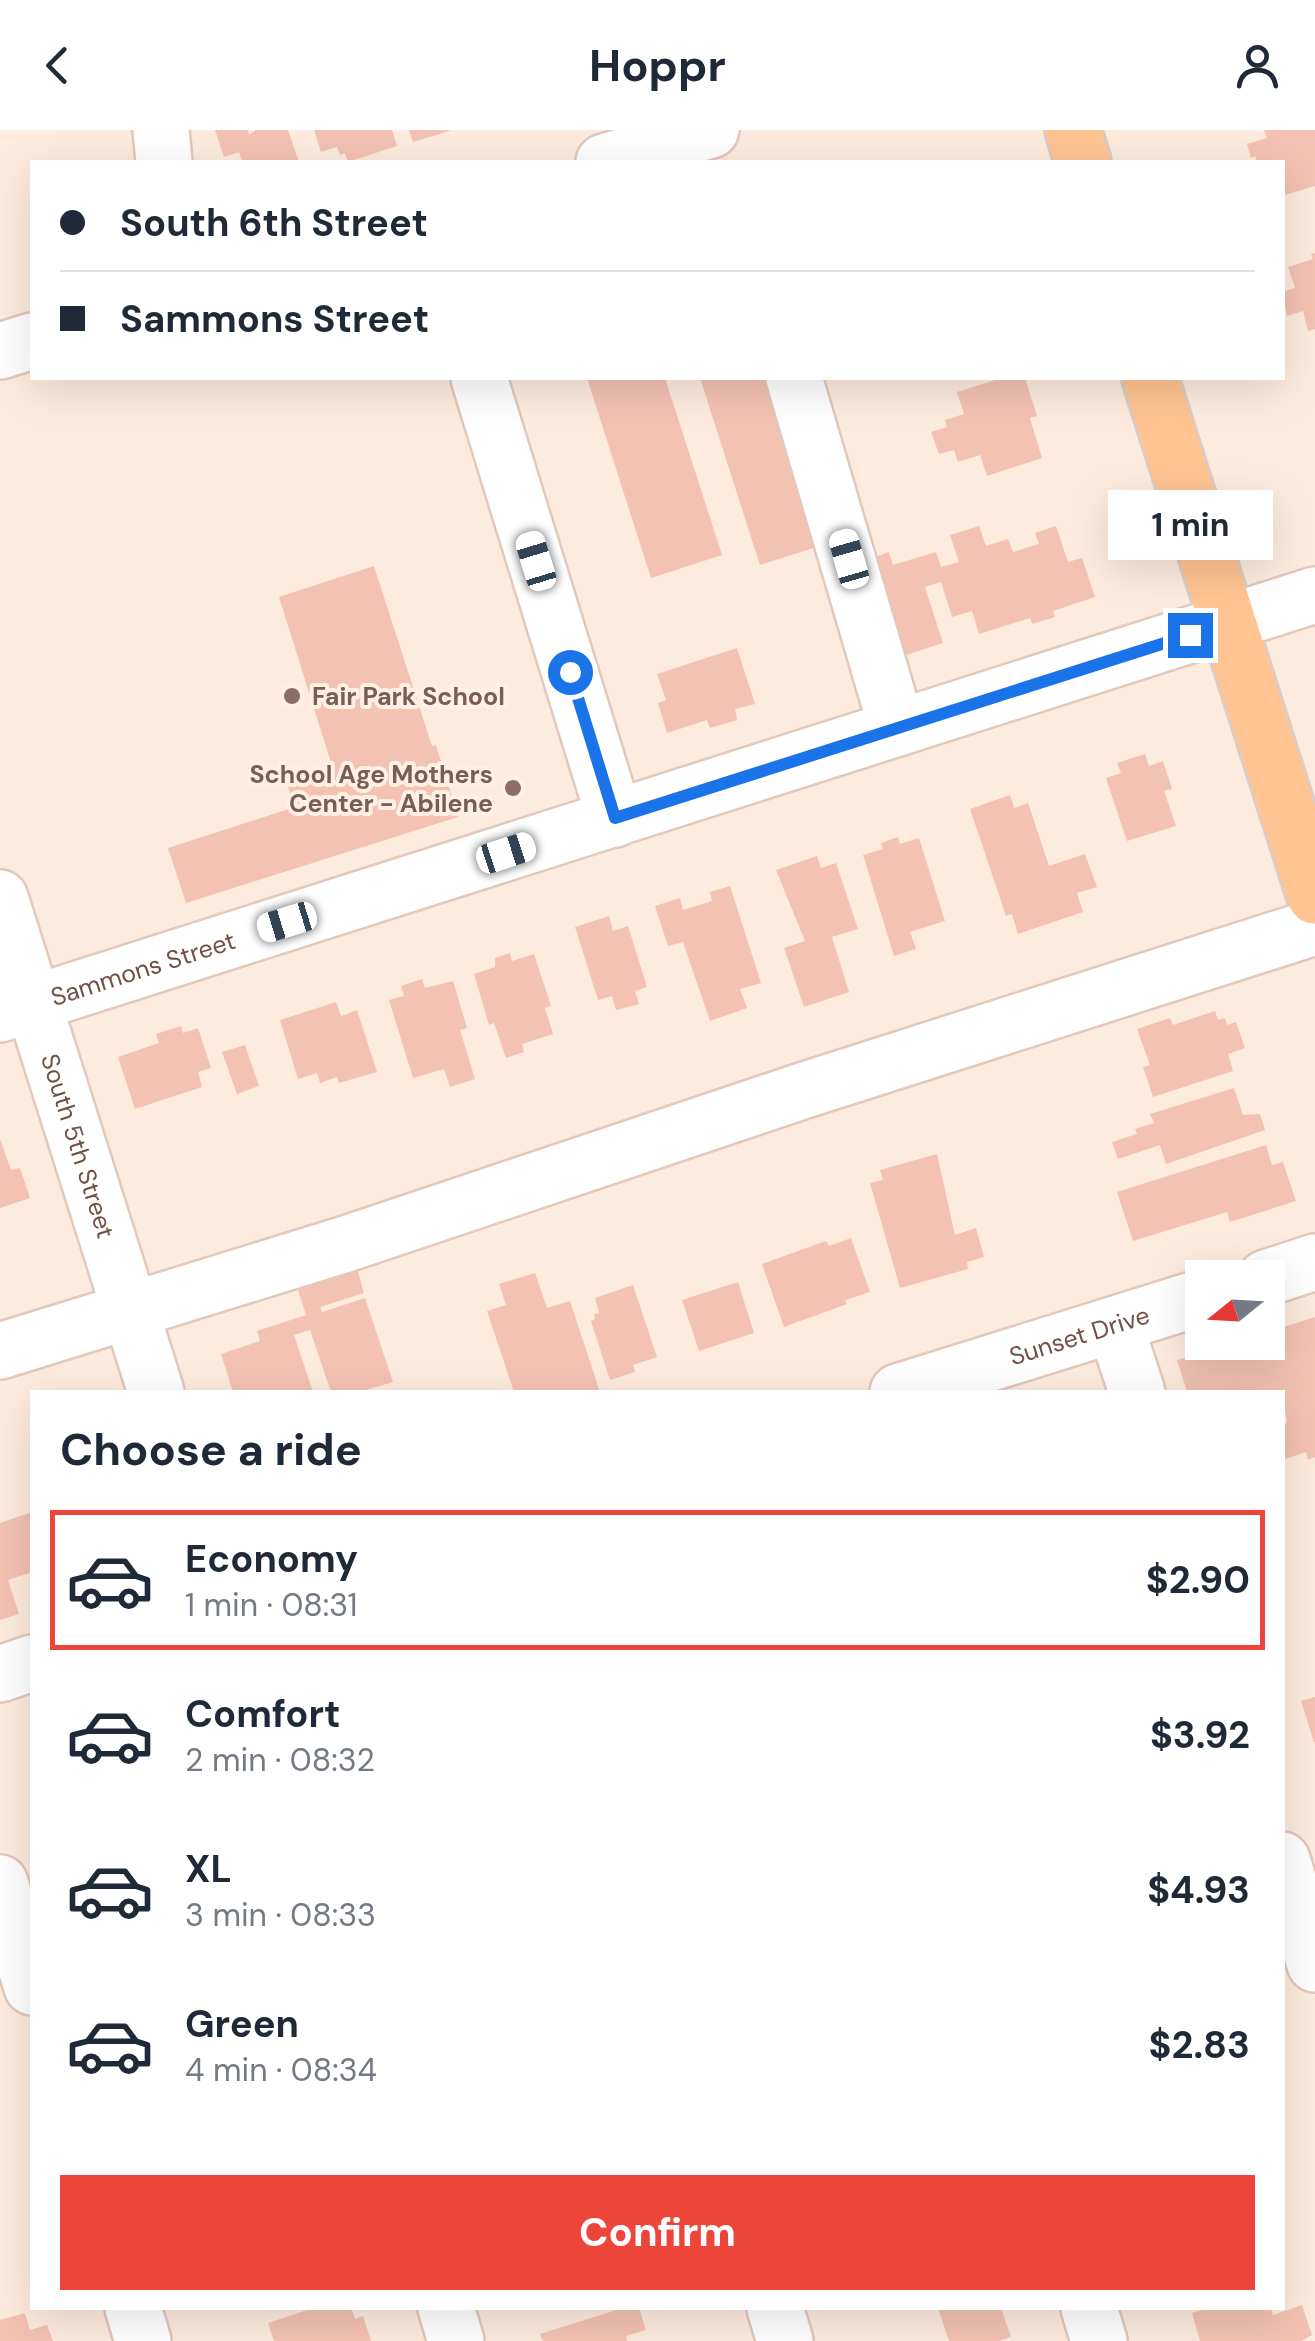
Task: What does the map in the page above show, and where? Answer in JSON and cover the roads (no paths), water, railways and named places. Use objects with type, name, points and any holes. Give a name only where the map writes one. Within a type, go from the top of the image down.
[{"type":"main road","points":[[1073,130],[1082,160]]},
{"type":"main road","points":[[1151,380],[1315,896]]},
{"type":"street","points":[[162,130],[164,160]]},
{"type":"street","points":[[611,160],[711,130]]},
{"type":"street","points":[[724,130],[732,160]]},
{"type":"street","points":[[0,351],[30,342]]},
{"type":"street","points":[[480,380],[615,818]]},
{"type":"street","points":[[795,380],[897,728]]},
{"type":"street","name":"Sammons Street","points":[[16,1008],[1315,596]]},
{"type":"street","name":"South 5th Street","points":[[0,898],[16,1008],[130,1310],[155,1390]]},
{"type":"street","points":[[0,1350],[346,1244],[805,1090],[1315,927]]},
{"type":"street","points":[[1285,1272],[1315,1262]]},
{"type":"street","name":"Sunset Drive","points":[[905,1390],[1185,1303]]},
{"type":"street","points":[[1116,1325],[1135,1390]]},
{"type":"street","points":[[0,1674],[30,1664]]},
{"type":"street","points":[[1285,1869],[1315,1964]]},
{"type":"street","points":[[0,1884],[30,1981]]},
{"type":"street","points":[[133,2310],[143,2341]]},
{"type":"street","points":[[447,2310],[456,2341]]},
{"type":"street","points":[[776,2310],[785,2341]]},
{"type":"street","points":[[1090,2310],[1100,2341]]},
{"type":"place","name":"Fair Park School","points":[[292,696]]},
{"type":"place","name":"School Age Mothers Center - Abilene","points":[[513,788]]}]
